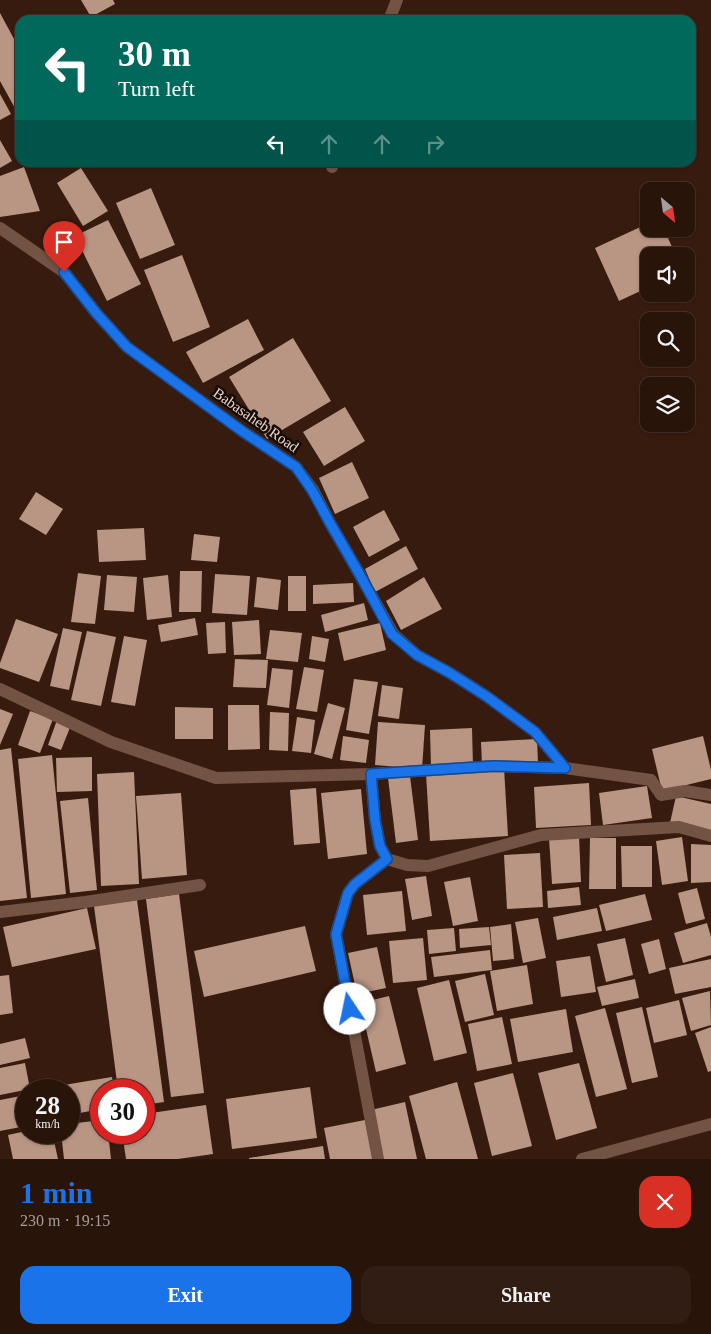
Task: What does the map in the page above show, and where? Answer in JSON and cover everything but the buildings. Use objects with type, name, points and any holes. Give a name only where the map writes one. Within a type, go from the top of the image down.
[{"type":"street","points":[[391,15],[397,0]]},
{"type":"street","name":"Babasaheb Road","points":[[0,228],[64,272],[97,314],[127,347],[242,431],[296,467],[312,490],[392,634],[417,655],[486,696],[535,732],[565,768]]},
{"type":"street","points":[[0,689],[112,742],[216,778],[371,774],[494,766],[565,768],[651,780],[661,795],[685,791],[711,795]]},
{"type":"street","points":[[371,774],[375,820],[380,846],[387,859],[408,865],[428,866],[540,835],[679,827],[711,836]]},
{"type":"street","points":[[378,1159],[336,934],[348,893],[355,884],[387,859]]},
{"type":"street","points":[[0,912],[200,885]]},
{"type":"street","points":[[582,1159],[711,1124]]},
{"type":"route","points":[[64,272],[97,314],[127,347],[242,431],[296,467],[323,508],[392,634],[417,655],[486,696],[535,732],[565,768],[494,766],[371,774],[375,820],[380,846],[387,859],[355,884],[348,893],[336,934],[350,1009]]}]
